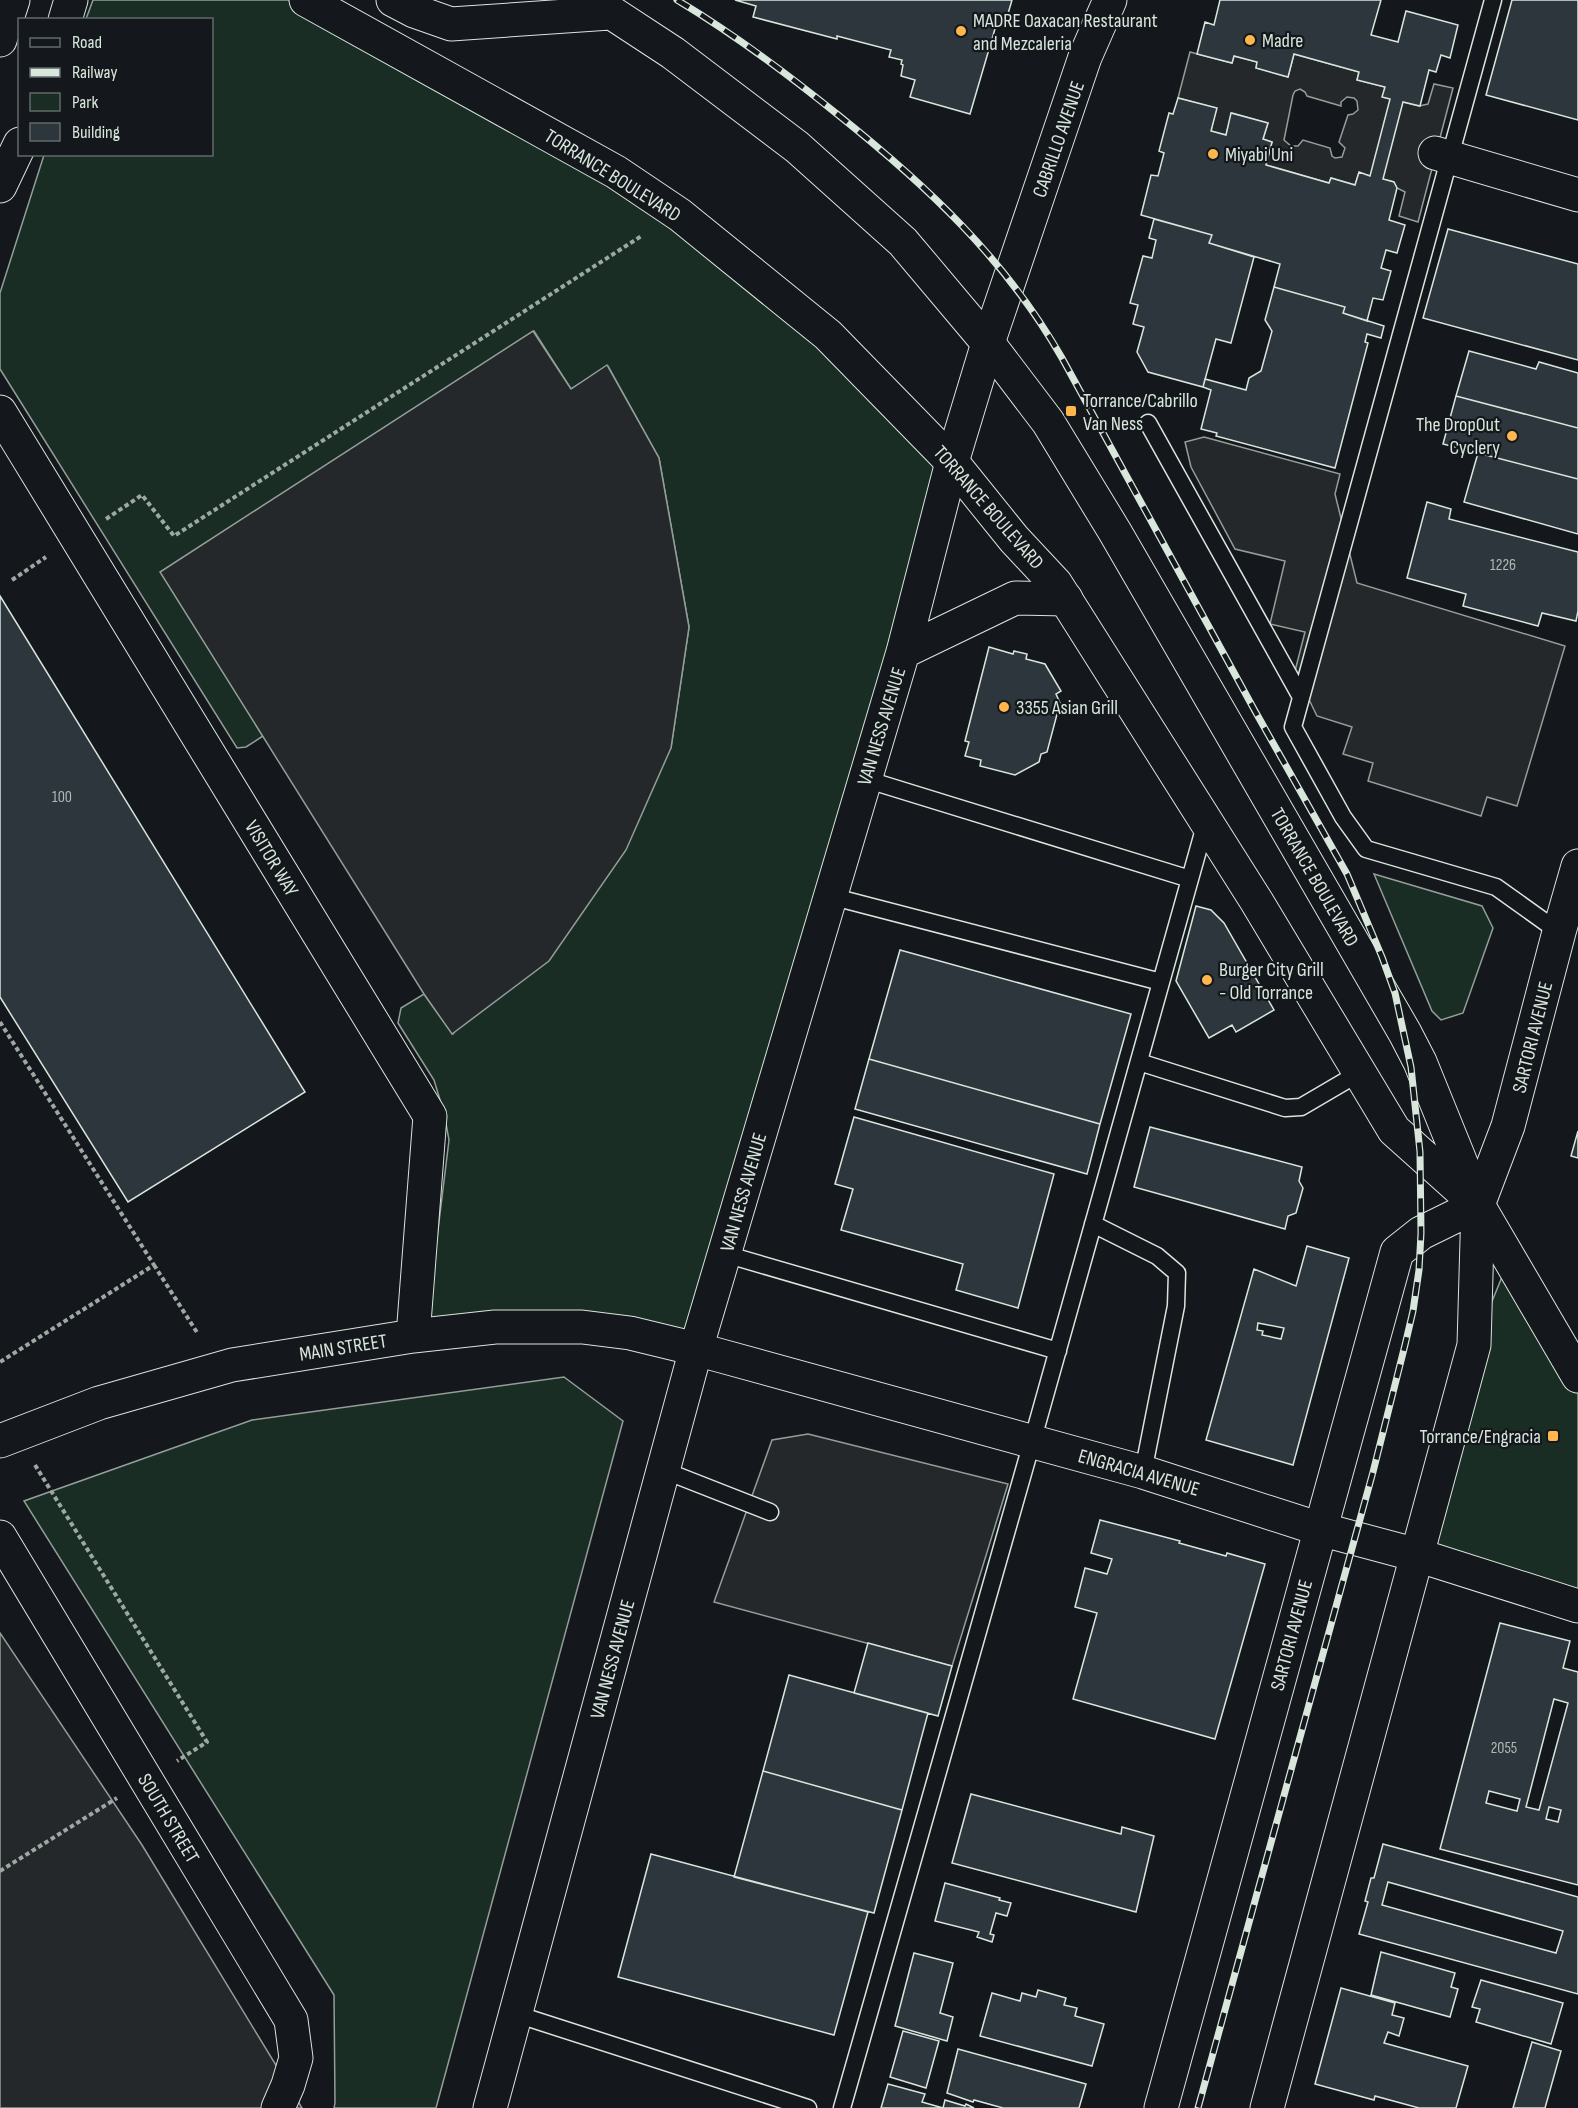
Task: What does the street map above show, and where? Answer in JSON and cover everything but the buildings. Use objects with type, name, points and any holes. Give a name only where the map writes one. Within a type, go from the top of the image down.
[{"type":"main road","points":[[0,40],[13,0]]},
{"type":"main road","points":[[66,18],[72,0]]},
{"type":"main road","name":"TORRANCE BOULEVARD","points":[[306,0],[616,172],[680,215],[828,335],[952,462],[1014,538],[1056,584],[1066,599],[1206,822],[1394,1130],[1478,1205]]},
{"type":"main road","points":[[393,0],[414,11],[451,24],[598,6]]},
{"type":"main road","name":"CABRILLO AVENUE","points":[[1010,279],[1085,57],[1110,0]]},
{"type":"main road","name":"TORRANCE BOULEVARD","points":[[598,6],[672,53],[797,147],[903,242],[987,343],[1048,422],[1115,532],[1405,1034],[1420,1062],[1478,1205],[1578,1376]]},
{"type":"main road","points":[[0,186],[18,148]]},
{"type":"main road","points":[[1443,155],[1578,195]]},
{"type":"main road","name":"VAN NESS AVENUE","points":[[490,2108],[696,1349],[903,652],[952,462],[987,343],[1010,279]]},
{"type":"main road","name":"VISITOR WAY","points":[[0,412],[430,1116],[413,1336]]},
{"type":"main road","points":[[903,652],[1015,598],[1066,599]]},
{"type":"main road","name":"SARTORI AVENUE","points":[[1267,2108],[1474,1345],[1478,1205],[1508,1126],[1568,935],[1578,866]]},
{"type":"main road","name":"SARTORI AVENUE","points":[[1161,2108],[1397,1252],[1421,1233],[1478,1205]]},
{"type":"main road","name":"MAIN STREET","points":[[8,1438],[99,1403],[232,1365],[413,1336],[495,1328],[582,1327],[630,1333],[696,1349]]},
{"type":"main road","name":"ENGRACIA AVENUE","points":[[696,1349],[1143,1472],[1578,1606]]},
{"type":"main road","name":"SOUTH STREET","points":[[0,1537],[291,2020],[296,2058],[278,2108]]},
{"type":"lane","points":[[1493,0],[1443,155],[1293,727],[1343,817],[1366,849],[1496,886],[1568,935]]},
{"type":"lane","points":[[1148,423],[1301,697]]},
{"type":"lane","points":[[865,779],[1190,879]]},
{"type":"lane","points":[[842,2108],[1206,822]]},
{"type":"lane","points":[[830,896],[1161,982]]},
{"type":"lane","points":[[1139,1062],[1285,1108],[1301,1107],[1359,1072]]},
{"type":"lane","points":[[1093,1224],[1157,1256],[1177,1273],[1176,1306],[1143,1472]]},
{"type":"lane","points":[[724,1254],[1058,1351]]},
{"type":"lane","points":[[663,1470],[770,1512]]},
{"type":"lane","points":[[516,2014],[808,2108]]},
{"type":"path","points":[[12,579],[142,495],[174,536],[643,235]]},
{"type":"path","points":[[0,1022],[198,1334]]},
{"type":"path","points":[[0,1362],[154,1264]]},
{"type":"path","points":[[0,1871],[207,1742],[8,1438]]},
{"type":"green space","points":[[93,0],[306,0],[616,172],[952,462],[696,1349],[630,1333],[413,1336],[437,1238],[449,1140],[434,1080],[398,1023],[401,1008],[424,994],[453,1034],[671,748],[689,627],[659,458],[608,366],[571,389],[534,331],[161,572],[263,736],[246,747],[237,748],[0,369],[0,293],[44,156],[213,156],[213,18],[86,18]]},
{"type":"green space","points":[[1374,874],[1482,906],[1493,928],[1463,1013],[1441,1020],[1432,1011]]},
{"type":"green space","points":[[1509,1260],[1578,1376],[1578,1606],[1417,1555],[1474,1345]]},
{"type":"green space","points":[[564,1377],[623,1421],[436,2108],[334,2108],[334,1995],[24,1501],[252,1420]]},
{"type":"shaded area","points":[[1190,52],[1232,63],[1234,56],[1257,62],[1256,68],[1288,77],[1294,54],[1359,72],[1357,80],[1385,87],[1383,97],[1419,106],[1428,104],[1434,84],[1453,88],[1418,222],[1399,216],[1405,192],[1397,188],[1393,182],[1359,173],[1355,185],[1331,178],[1329,183],[1266,165],[1272,142],[1263,139],[1268,123],[1232,113],[1226,135],[1211,131],[1216,108],[1178,98]],"holes":[[[1300,89],[1307,96],[1341,106],[1341,102],[1347,97],[1357,101],[1358,110],[1348,115],[1339,142],[1345,148],[1342,157],[1335,158],[1330,148],[1303,140],[1298,146],[1291,146],[1284,140],[1293,95]]]},
{"type":"shaded area","points":[[533,331],[571,389],[607,365],[659,458],[689,627],[671,748],[626,850],[549,961],[452,1034],[424,994],[160,572]]},
{"type":"shaded area","points":[[1204,437],[1340,474],[1335,494],[1357,583],[1565,646],[1517,806],[1487,797],[1481,816],[1368,781],[1373,763],[1343,754],[1352,727],[1317,716],[1295,671],[1305,632],[1270,624],[1285,561],[1235,549],[1191,467],[1185,442]]},
{"type":"shaded area","points":[[808,1434],[1008,1484],[952,1666],[714,1602],[772,1440]]},
{"type":"shaded area","points":[[0,1633],[142,1845],[302,2108],[0,2108]]},
{"type":"railway","points":[[677,0],[759,54],[902,168],[962,225],[1015,288],[1040,322],[1347,874],[1395,993],[1411,1067],[1420,1152],[1421,1233],[1413,1311],[1373,1472],[1198,2108]]},
{"type":"place","name":"MADRE Oaxacan Restaurant and Mezcaleria","points":[[961,31]]},
{"type":"place","name":"Madre","points":[[1250,40]]},
{"type":"place","name":"Miyabi Uni","points":[[1213,154]]},
{"type":"place","name":"Torrance/Cabrillo Van Ness","points":[[1071,411]]},
{"type":"place","name":"The DropOut Cyclery","points":[[1512,436]]},
{"type":"place","name":"3355 Asian Grill","points":[[1004,707]]},
{"type":"place","name":"Burger City Grill - Old Torrance","points":[[1207,980]]},
{"type":"place","name":"Torrance/Engracia","points":[[1553,1436]]}]
